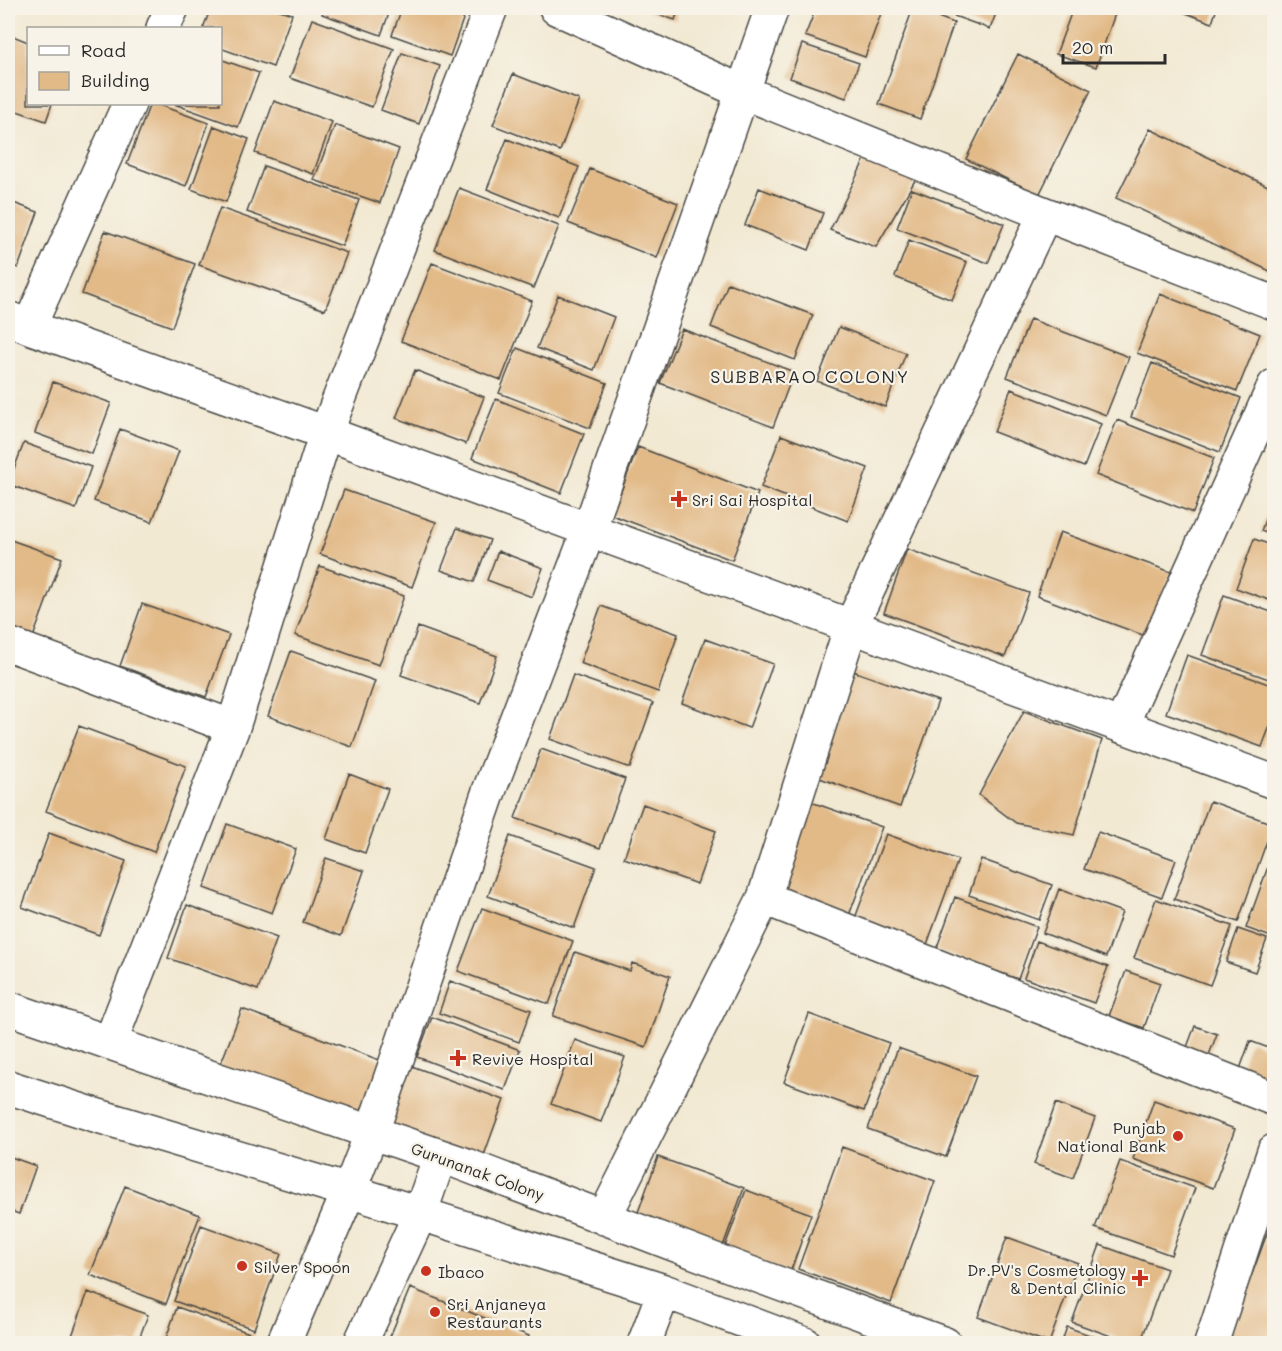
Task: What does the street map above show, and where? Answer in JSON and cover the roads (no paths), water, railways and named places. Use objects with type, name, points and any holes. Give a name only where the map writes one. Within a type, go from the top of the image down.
[{"type":"street","points":[[163,27],[172,8]]},
{"type":"street","points":[[110,1043],[233,727],[326,433],[491,8]]},
{"type":"street","points":[[556,8],[743,92],[1045,214],[1275,303]]},
{"type":"street","points":[[283,1344],[350,1191],[372,1132],[489,791],[589,530],[772,8]]},
{"type":"street","points":[[128,105],[18,322],[1275,782]]},
{"type":"street","points":[[604,1218],[764,898],[851,626],[1045,214]]},
{"type":"street","points":[[1121,726],[1275,386]]},
{"type":"street","points":[[8,644],[233,727]]},
{"type":"street","points":[[764,898],[1275,1099]]},
{"type":"street","name":"Gurunanak Colony","points":[[8,1008],[440,1156],[945,1344]]},
{"type":"street","points":[[8,1088],[350,1191],[664,1291],[805,1344]]},
{"type":"street","points":[[1211,1344],[1275,1151]]},
{"type":"street","points":[[360,1344],[420,1214],[440,1156]]},
{"type":"street","points":[[644,1344],[664,1291]]},
{"type":"place","name":"Sri Sai Hospital","points":[[679,499]]},
{"type":"place","name":"Revive Hospital","points":[[458,1058]]},
{"type":"place","name":"Punjab National Bank","points":[[1178,1136]]},
{"type":"place","name":"Silver Spoon","points":[[242,1266]]},
{"type":"place","name":"Ibaco","points":[[426,1271]]},
{"type":"place","name":"Dr.PV's Cosmetology & Dental Clinic","points":[[1140,1278]]},
{"type":"place","name":"Sri Anjaneya Restaurants","points":[[435,1312]]},
{"type":"district","name":"SUBBARAO COLONY","points":[[810,376]]}]
